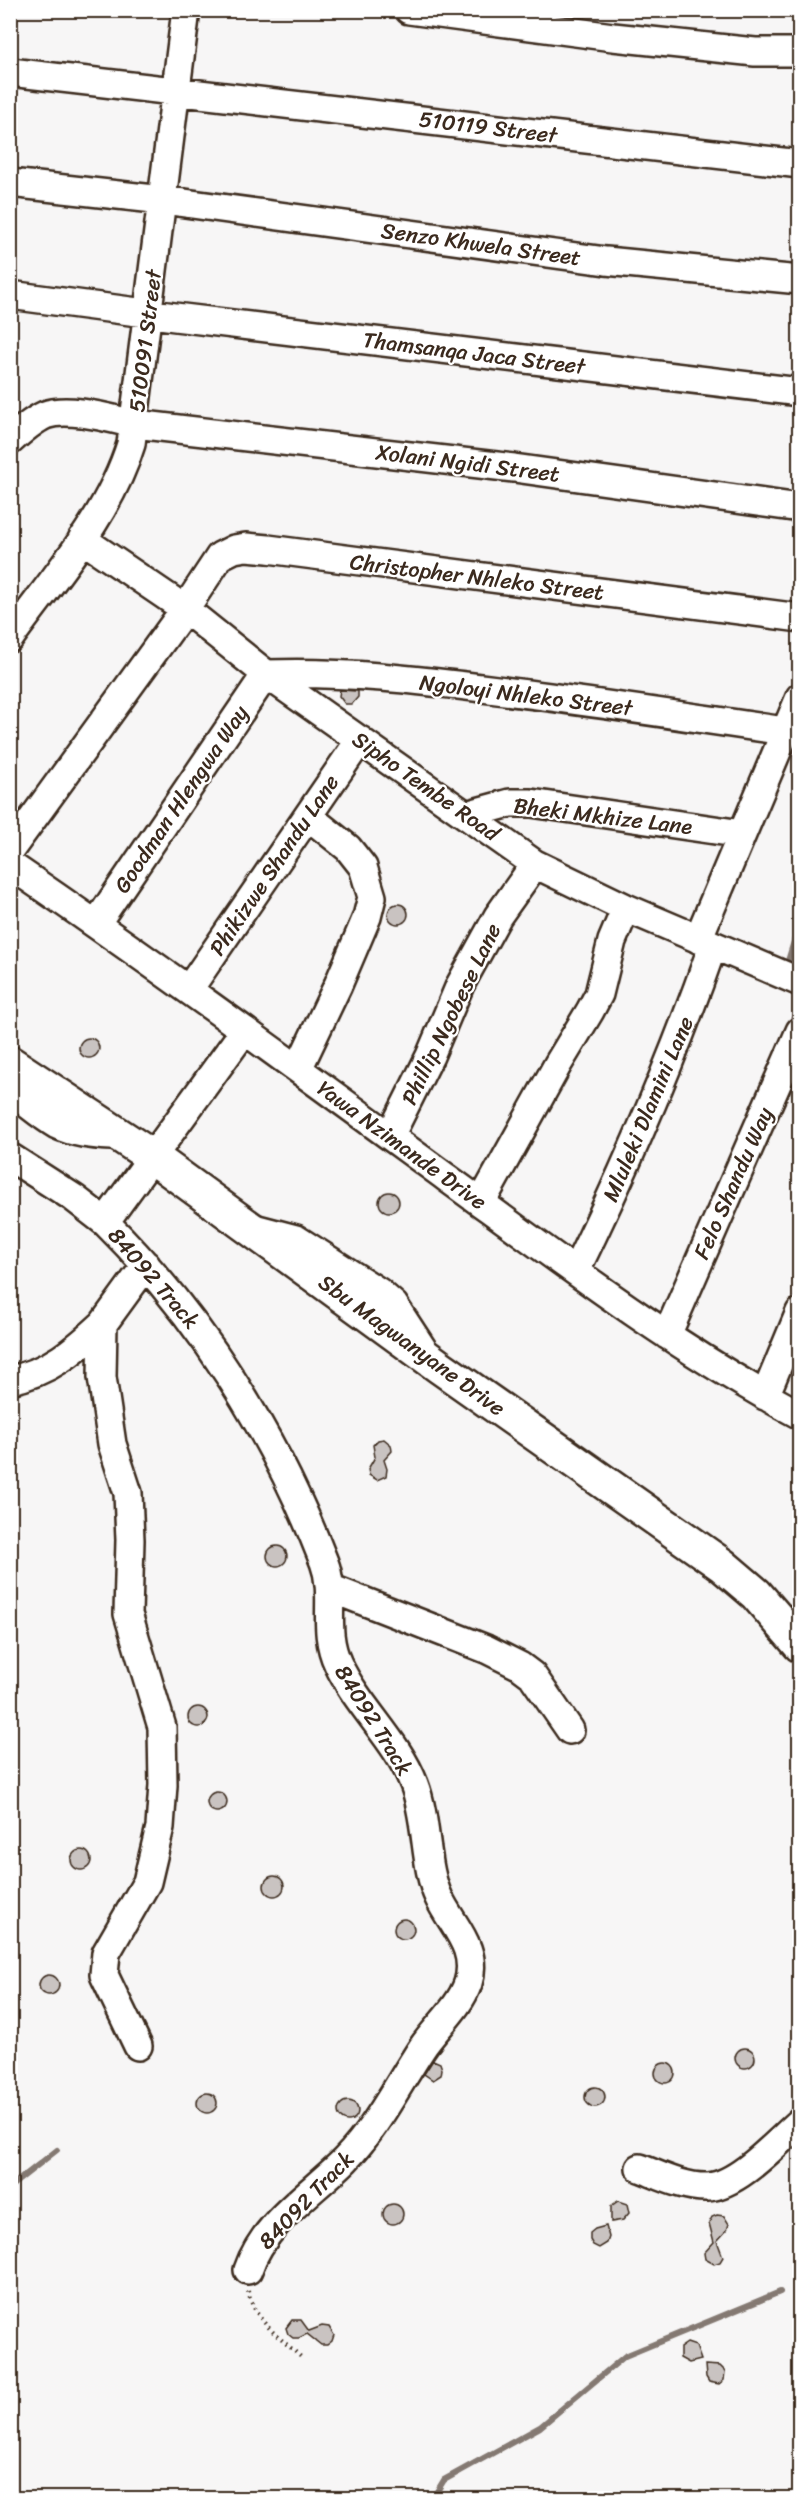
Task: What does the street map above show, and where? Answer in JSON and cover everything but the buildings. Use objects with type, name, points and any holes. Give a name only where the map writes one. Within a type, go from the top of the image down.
[{"type":"main road","name":"Sbu Magwanyane Drive","points":[[10,1063],[151,1156],[429,1359],[722,1565],[756,1594],[800,1645]]},
{"type":"street","name":"510091 Street","points":[[10,638],[82,539],[114,486],[126,460],[135,424],[186,10]]},
{"type":"street","points":[[409,10],[613,37],[743,51],[800,52]]},
{"type":"street","name":"510119 Street","points":[[10,72],[800,164]]},
{"type":"street","name":"Senzo Khwela Street","points":[[10,183],[163,200],[606,261],[800,280]]},
{"type":"street","name":"Thamsanqa Jaca Street","points":[[10,295],[800,392]]},
{"type":"street","name":"Xolani Ngidi Street","points":[[10,441],[22,429],[47,414],[64,412],[135,424],[514,468],[800,508]]},
{"type":"street","name":"Sipho Tembe Road","points":[[82,539],[185,609],[266,674],[536,864],[626,908],[800,982]]},
{"type":"street","name":"Christopher Nhleko Street","points":[[10,850],[185,609],[220,556],[234,549],[246,547],[800,618]]},
{"type":"street","name":"Ngoloyi Nhleko Street","points":[[266,674],[344,673],[425,681],[579,700],[785,731]]},
{"type":"street","name":"Goodman Hlengwa Way","points":[[96,924],[266,674]]},
{"type":"street","name":"Mluleki Dlamini Lane","points":[[576,1270],[618,1185],[674,1052],[705,942],[742,834],[800,697]]},
{"type":"street","name":"Phikizwe Shandu Lane","points":[[189,989],[360,740]]},
{"type":"street","name":"Bheki Mkhize Lane","points":[[466,815],[510,802],[531,803],[742,834]]},
{"type":"street","points":[[298,1069],[338,986],[367,917],[372,897],[363,867],[348,848],[308,816]]},
{"type":"street","name":"Phillip Ngobese Lane","points":[[390,1136],[430,1056],[465,976],[498,916],[536,864]]},
{"type":"street","name":"Yawa Nzimande Drive","points":[[10,865],[189,989],[481,1203],[667,1335],[800,1415]]},
{"type":"street","points":[[481,1203],[599,993],[612,941],[626,908]]},
{"type":"street","points":[[105,1222],[244,1031]]},
{"type":"street","name":"Felo Shandu Way","points":[[667,1335],[800,1031]]},
{"type":"street","points":[[10,1091],[56,1125],[80,1133],[124,1138]]},
{"type":"street","name":"84092 Track","points":[[10,1156],[74,1198],[105,1222],[146,1265],[199,1330],[258,1423],[325,1564],[330,1588],[328,1625],[331,1648],[340,1667],[396,1750],[413,1782],[422,1811],[433,1880],[439,1899],[464,1938],[470,1969],[466,1988],[423,2046],[368,2133],[343,2162],[272,2229],[253,2256],[248,2270]]},
{"type":"street","points":[[10,1380],[28,1376],[70,1354],[103,1324],[146,1265]]},
{"type":"street","points":[[765,1396],[800,1312]]},
{"type":"street","points":[[103,1324],[102,1377],[105,1404],[112,1444],[128,1493],[130,1540],[128,1614],[162,1727],[165,1757],[160,1827],[147,1882],[106,1953],[104,1964],[104,1975],[138,2046]]},
{"type":"street","points":[[330,1588],[486,1649],[520,1665],[532,1675],[570,1730]]},
{"type":"street","points":[[640,2168],[674,2181],[710,2187],[726,2182],[752,2165],[800,2122]]},
{"type":"path","name":"84092 Track","points":[[248,2270],[247,2284],[250,2302],[270,2331],[302,2358]]},
{"type":"waterway","points":[[788,961],[800,922]]},
{"type":"waterway","points":[[10,1537],[13,1533]]},
{"type":"waterway","points":[[10,2187],[57,2150]]},
{"type":"waterway","points":[[433,2498],[444,2480],[540,2427],[625,2356],[780,2292]]}]
